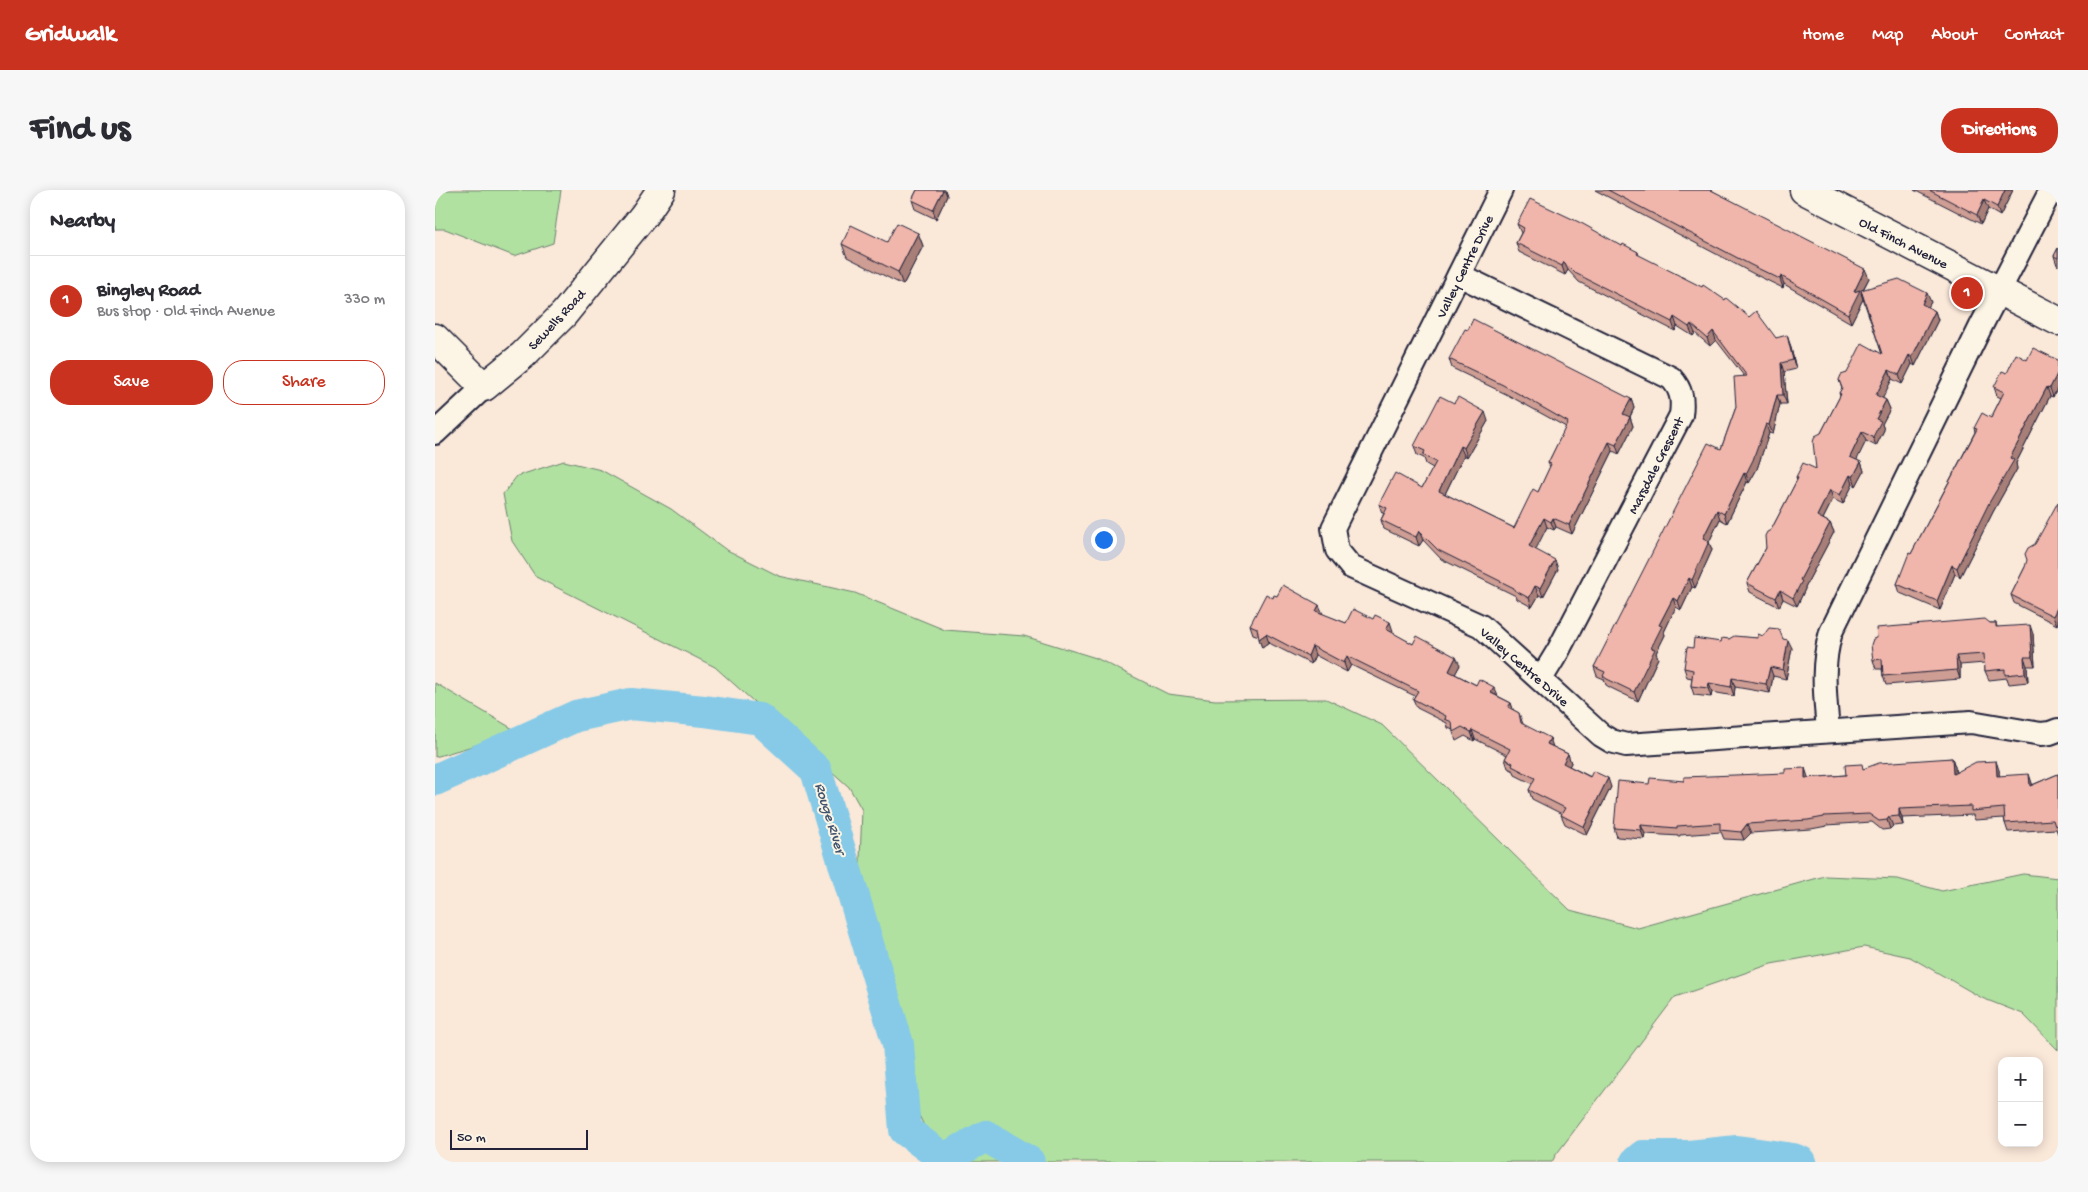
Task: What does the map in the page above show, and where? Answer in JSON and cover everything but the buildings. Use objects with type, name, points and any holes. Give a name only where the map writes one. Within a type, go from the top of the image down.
[{"type":"street","name":"Sewells Road","points":[[435,433],[523,354],[564,314],[644,215],[661,190]]},
{"type":"street","name":"Valley Centre Drive","points":[[1501,190],[1333,528],[1337,550],[1351,567],[1481,626],[1601,735],[1611,741],[1626,745],[1828,730],[1971,722],[2041,734],[2058,730]]},
{"type":"street","name":"Old Finch Avenue","points":[[1804,190],[2058,321]]},
{"type":"street","points":[[1828,730],[1823,674],[1825,653],[1831,632],[2051,190]]},
{"type":"street","name":"Marsdale Crescent","points":[[1459,275],[1671,378],[1680,389],[1682,396],[1681,416],[1558,652],[1541,679]]},
{"type":"street","points":[[435,338],[484,387]]},
{"type":"green space","points":[[435,190],[561,190],[553,243],[514,256],[445,229],[435,229]]},
{"type":"green space","points":[[564,461],[601,470],[671,509],[725,549],[779,576],[855,593],[945,630],[1024,636],[1096,658],[1168,694],[1215,700],[1326,699],[1382,725],[1570,910],[1638,928],[1825,876],[1898,879],[1942,891],[2023,874],[2058,878],[2058,1050],[2023,1014],[1982,998],[1910,957],[1864,947],[1771,964],[1675,997],[1552,1162],[941,1162],[917,1111],[892,986],[859,884],[862,810],[849,787],[715,667],[536,577],[512,541],[503,494],[517,476]]},
{"type":"green space","points":[[435,683],[525,736],[493,740],[435,757]]},
{"type":"waterway","name":"Rouge River","points":[[435,780],[576,716],[631,704],[760,719],[816,770],[898,1044],[905,1130],[944,1159],[986,1136],[1029,1162]]},
{"type":"waterway","name":"Rouge River","points":[[1636,1162],[1643,1156],[1689,1156],[1737,1151],[1793,1159],[1801,1162]]},
{"type":"place","name":"Bingley Road","points":[[1967,293]]}]
